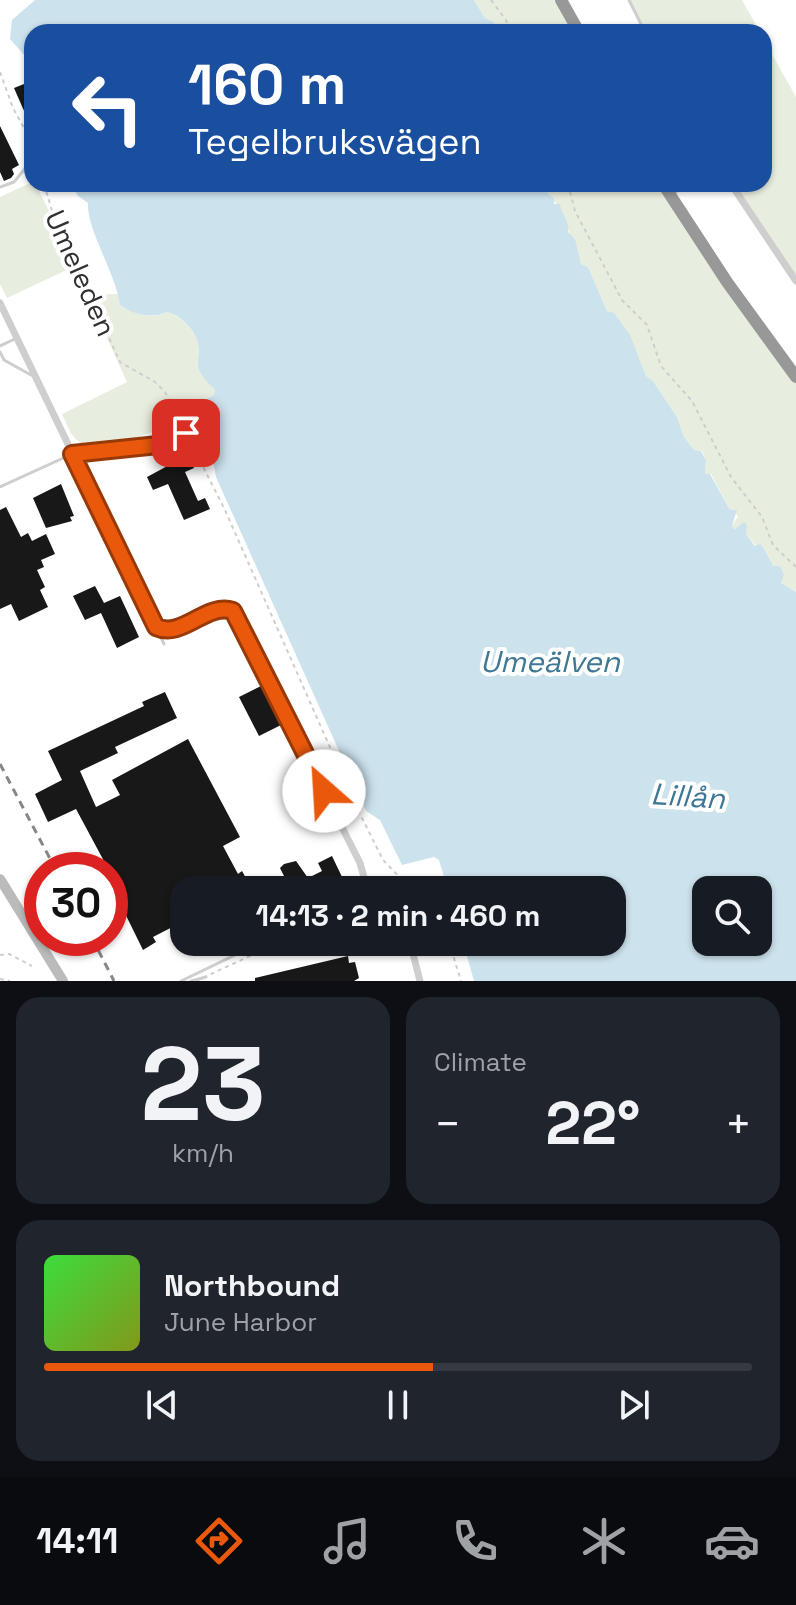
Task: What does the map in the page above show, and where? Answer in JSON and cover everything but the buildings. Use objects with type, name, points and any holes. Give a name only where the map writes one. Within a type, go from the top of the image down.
[{"type":"highway","points":[[561,0],[574,24]]},
{"type":"highway","points":[[669,192],[727,282],[796,377]]},
{"type":"main road","points":[[0,879],[63,981]]},
{"type":"street","points":[[736,192],[796,281]]},
{"type":"street","points":[[0,303],[156,627],[170,630],[217,610],[233,611],[360,863],[364,876]]},
{"type":"street","points":[[414,956],[420,981]]},
{"type":"lane","points":[[629,0],[641,24]]},
{"type":"lane","points":[[0,187],[14,182],[24,170]]},
{"type":"lane","points":[[0,346],[17,338]]},
{"type":"lane","points":[[0,352],[4,360],[26,374],[34,375]]},
{"type":"lane","points":[[0,487],[72,454],[158,445],[186,433]]},
{"type":"lane","points":[[156,627],[164,644]]},
{"type":"lane","points":[[181,981],[233,956]]},
{"type":"lane","points":[[194,981],[206,977]]},
{"type":"path","points":[[491,0],[507,24]]},
{"type":"path","points":[[0,72],[24,128]]},
{"type":"path","name":"Umeleden","points":[[46,192],[53,214],[120,362],[155,382],[165,392],[186,433]]},
{"type":"path","points":[[570,192],[575,211],[622,300],[647,325],[661,366],[692,401],[731,477],[762,517],[773,545],[796,567]]},
{"type":"path","points":[[186,433],[225,510],[356,806],[383,860],[398,876]]},
{"type":"path","points":[[0,955],[9,954],[32,966]]},
{"type":"path","points":[[194,981],[249,956]]},
{"type":"path","points":[[453,956],[461,981]]},
{"type":"path","points":[[0,979],[10,981]]},
{"type":"green space","points":[[474,0],[561,0],[574,24],[493,24],[485,18]]},
{"type":"green space","points":[[629,0],[742,0],[756,24],[641,24]]},
{"type":"green space","points":[[772,54],[796,97],[796,281],[736,192],[772,192]]},
{"type":"green space","points":[[24,186],[24,192],[40,192],[75,266],[7,298],[0,284],[0,197]]},
{"type":"green space","points":[[669,192],[796,377],[796,592],[782,583],[745,533],[739,527],[735,529],[732,526],[738,516],[730,510],[711,474],[705,474],[706,460],[702,451],[694,450],[684,437],[677,417],[653,381],[646,376],[637,353],[607,311],[588,267],[581,264],[560,208],[548,194]]},
{"type":"green space","points":[[119,294],[120,305],[137,313],[155,316],[167,312],[184,322],[198,344],[199,370],[216,390],[214,395],[202,402],[203,409],[177,422],[122,442],[89,445],[75,438],[62,414],[127,382],[91,303],[98,296]]},
{"type":"water","points":[[35,0],[474,0],[485,18],[494,24],[24,24],[24,55],[10,39],[12,20]]},
{"type":"water","name":"Umeälven","points":[[76,192],[548,192],[554,198],[554,204],[560,204],[568,232],[575,239],[581,264],[588,267],[607,311],[614,313],[630,335],[646,376],[653,381],[677,417],[684,437],[694,450],[701,451],[706,460],[705,474],[710,474],[730,510],[737,510],[732,526],[735,529],[744,522],[747,525],[746,534],[755,546],[760,544],[773,566],[780,566],[784,575],[781,583],[796,592],[796,981],[474,981],[467,956],[626,956],[626,876],[444,876],[439,860],[434,857],[402,865],[380,820],[366,811],[216,477],[202,402],[214,395],[215,390],[199,370],[196,337],[189,326],[173,314],[143,315],[120,305],[88,203]]},
{"type":"railway","points":[[0,764],[46,852]]},
{"type":"railway","points":[[101,956],[114,981]]},
{"type":"route","points":[[186,433],[158,445],[72,454],[156,627],[170,630],[217,610],[233,611],[324,791]]},
{"type":"water label","name":"Lillån","points":[[688,796]]}]
